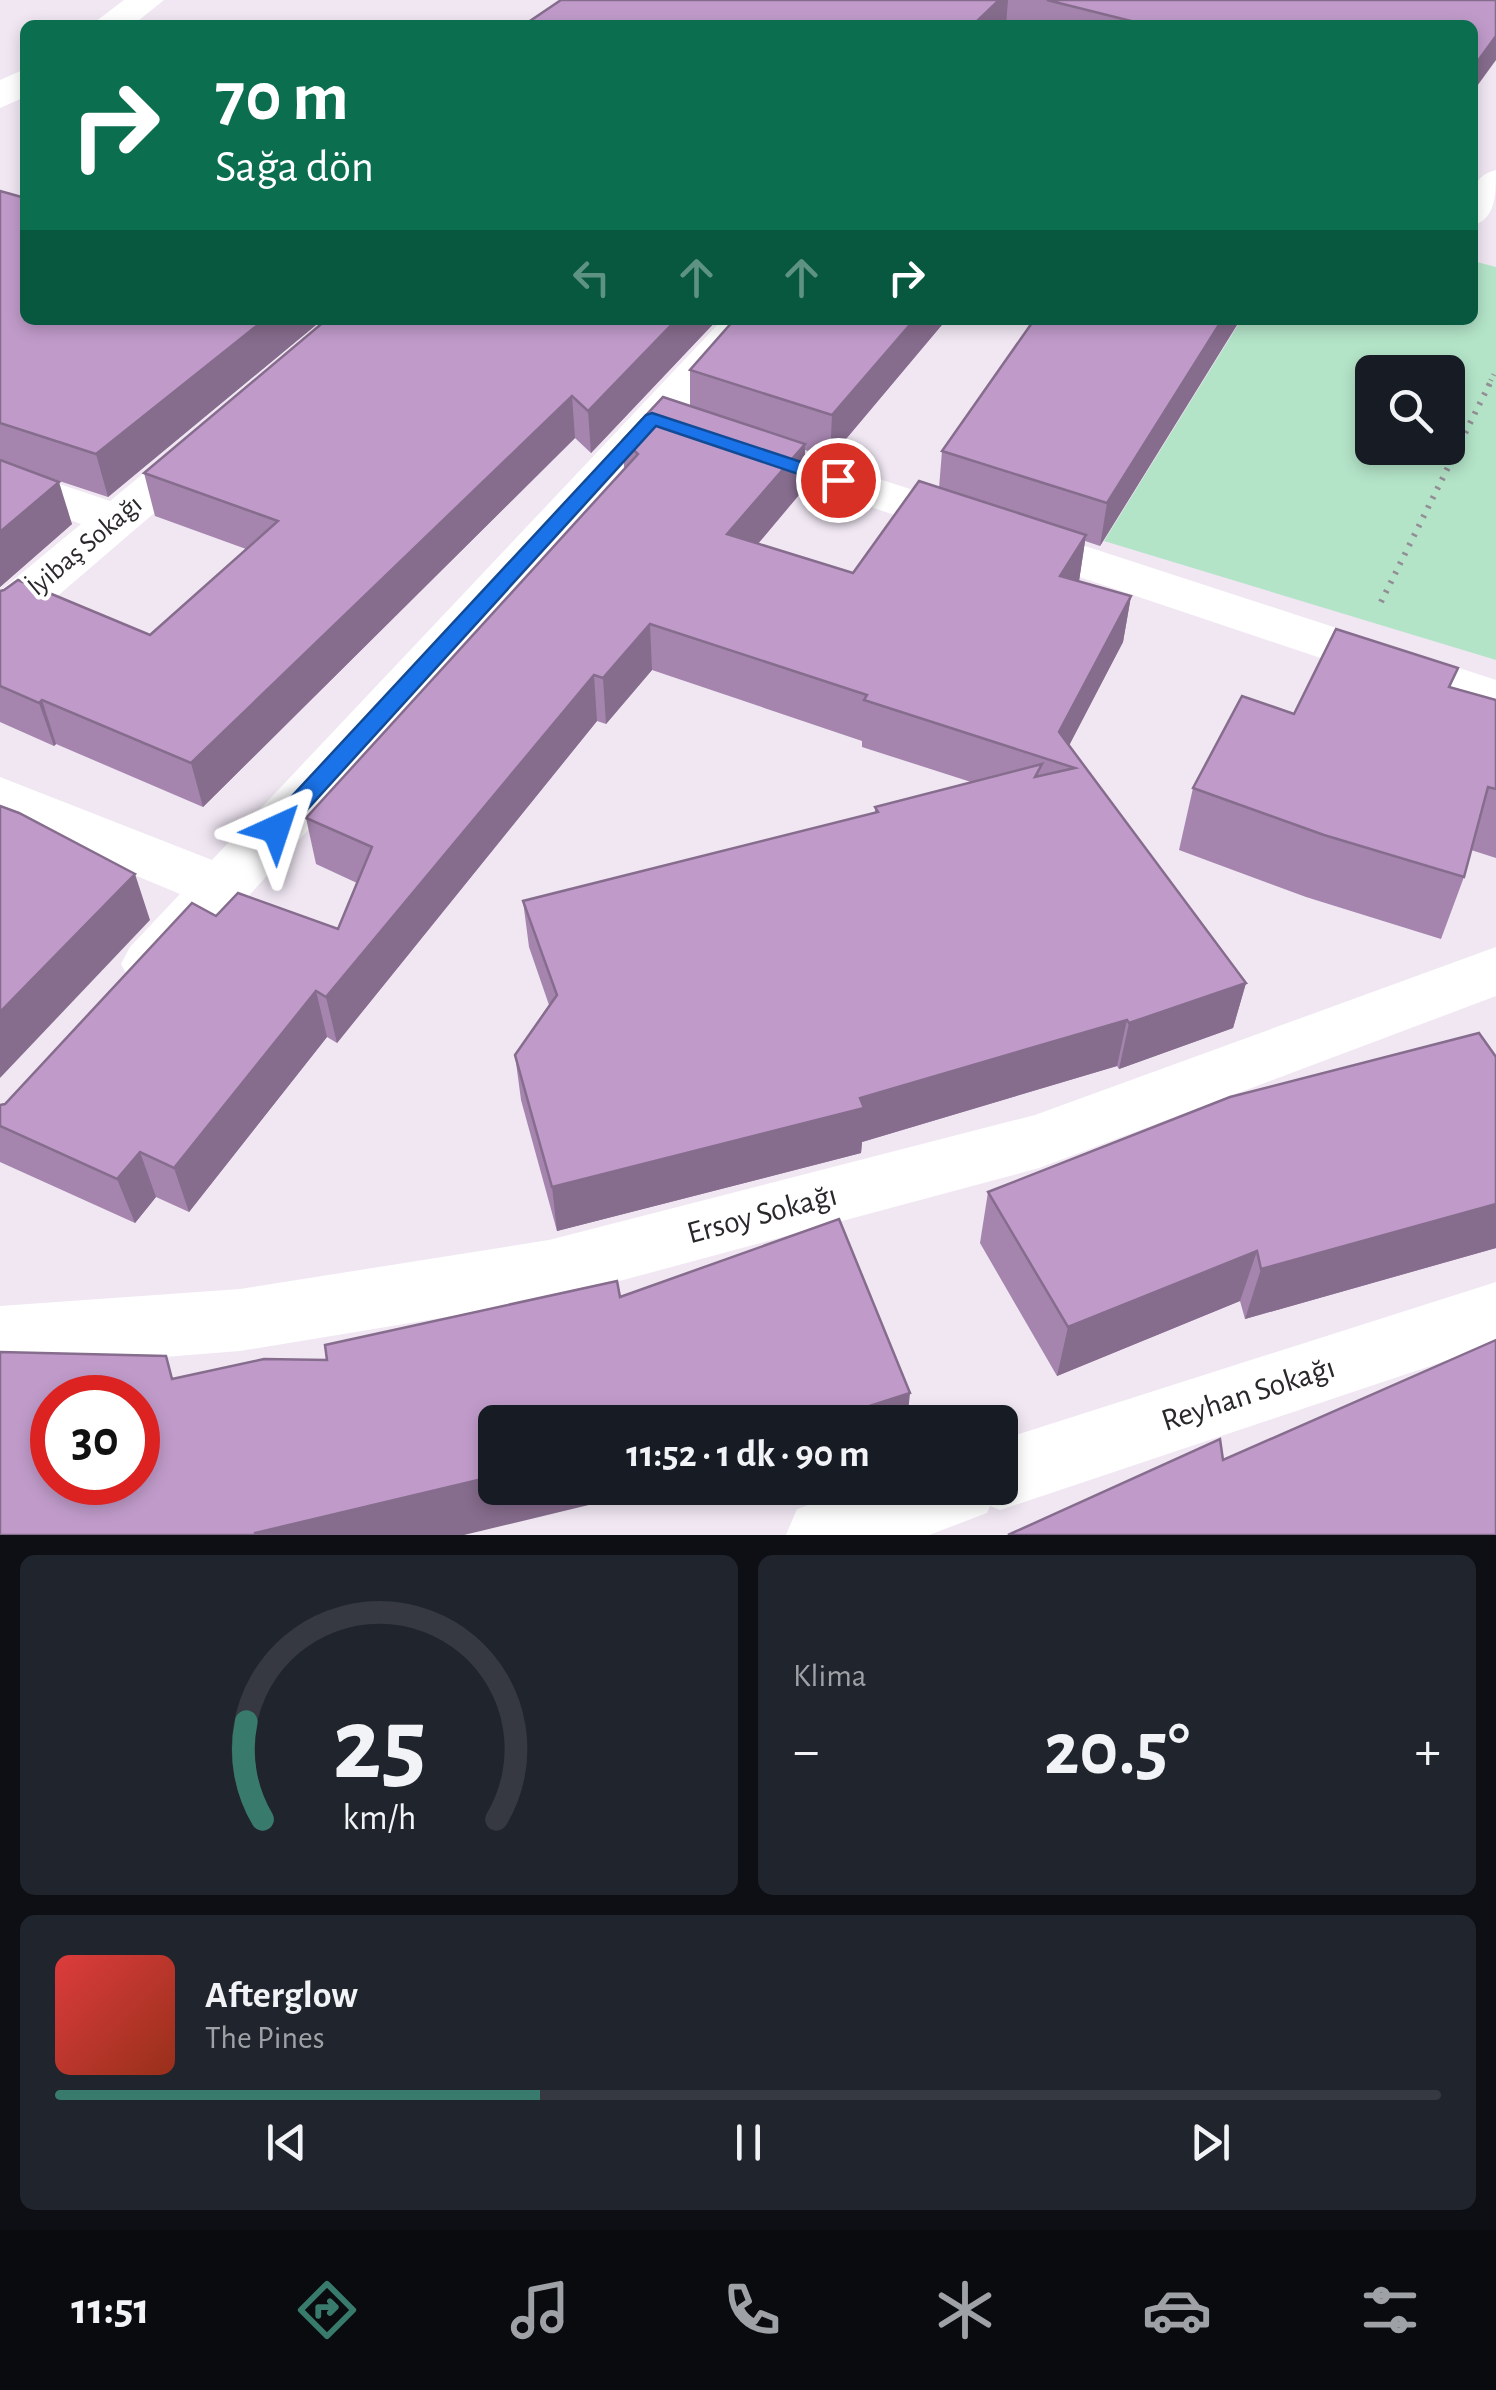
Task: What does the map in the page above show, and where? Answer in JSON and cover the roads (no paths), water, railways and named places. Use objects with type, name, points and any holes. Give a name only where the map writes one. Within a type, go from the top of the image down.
[{"type":"street","points":[[117,20],[147,0]]},
{"type":"street","points":[[1478,206],[1496,182]]},
{"type":"street","points":[[117,1000],[741,325]]},
{"type":"street","points":[[652,419],[1496,699]]},
{"type":"street","name":"İyibaş Sokağı","points":[[0,618],[235,420]]},
{"type":"street","points":[[0,478],[116,520]]},
{"type":"street","points":[[0,797],[222,888]]},
{"type":"street","name":"Ersoy Sokağı","points":[[0,1338],[240,1320],[549,1270],[1039,1140],[1496,972]]},
{"type":"street","name":"Reyhan Sokağı","points":[[1018,1469],[1496,1313]]},
{"type":"street","points":[[849,1530],[916,1505]]}]
